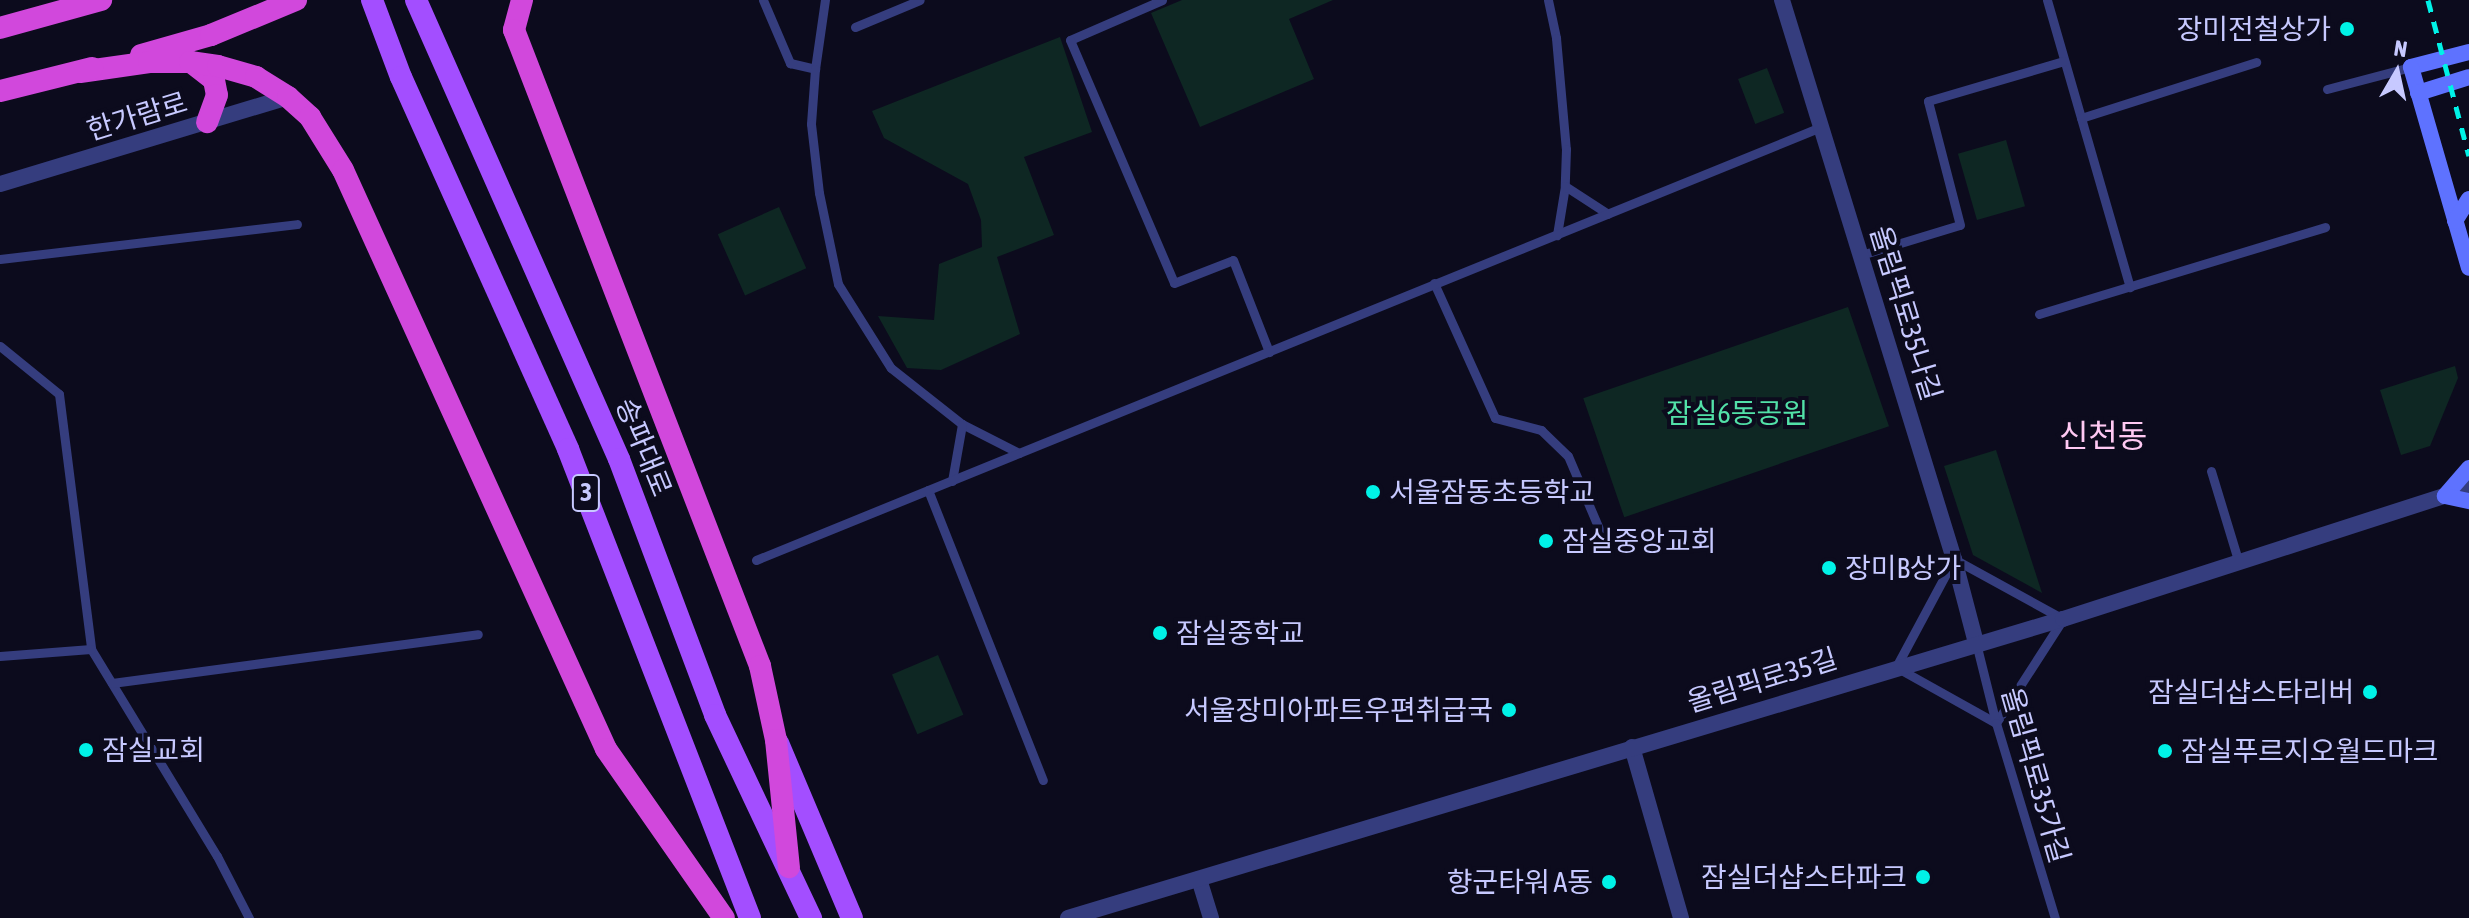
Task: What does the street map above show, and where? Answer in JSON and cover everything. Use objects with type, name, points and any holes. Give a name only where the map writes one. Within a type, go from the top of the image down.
[{"type":"highway","points":[[0,28],[101,0]]},
{"type":"highway","points":[[0,91],[211,35],[296,0]]},
{"type":"highway","points":[[522,0],[514,30],[760,666],[776,740],[789,867]]},
{"type":"highway","points":[[80,72],[149,62],[190,62],[256,77],[288,97],[310,117],[343,170],[606,749],[724,918]]},
{"type":"highway","points":[[190,62],[214,80],[217,95],[207,122]]},
{"type":"main road","name":"3","points":[[372,0],[401,77],[568,449],[750,918]]},
{"type":"main road","name":"송파대로","points":[[416,0],[442,65],[619,459],[715,715],[811,918]]},
{"type":"main road","points":[[2469,52],[2411,67],[2469,268]]},
{"type":"main road","points":[[2418,93],[2469,77]]},
{"type":"main road","points":[[2455,221],[2469,199]]},
{"type":"main road","points":[[2469,468],[2445,496],[2469,501]]},
{"type":"main road","points":[[776,740],[852,918]]},
{"type":"main road","points":[[801,893],[828,918]]},
{"type":"street","name":"올림픽로35나길","points":[[1782,0],[1954,559],[1976,643]]},
{"type":"street","name":"한가람로","points":[[0,184],[288,97]]},
{"type":"street","name":"올림픽로35길","points":[[1068,918],[2063,619],[2469,488]]},
{"type":"street","points":[[1632,747],[1681,918]]},
{"type":"street","points":[[1199,879],[1211,918]]},
{"type":"lane","points":[[763,0],[790,63],[815,69]]},
{"type":"lane","points":[[825,0],[815,69],[813,138],[823,219],[838,284],[891,368],[962,424],[1019,453]]},
{"type":"lane","points":[[855,27],[920,0]]},
{"type":"lane","points":[[1162,0],[1136,5],[1070,40],[1174,283],[1233,260],[1269,352]]},
{"type":"lane","points":[[1548,0],[1562,98],[1565,186],[1557,235]]},
{"type":"lane","points":[[2047,0],[2130,287]]},
{"type":"lane","points":[[1861,255],[1960,225],[1928,101],[2064,61]]},
{"type":"lane","points":[[2081,118],[2256,62]]},
{"type":"lane","points":[[2327,89],[2411,67]]},
{"type":"lane","points":[[756,560],[1821,127]]},
{"type":"lane","points":[[1565,186],[1608,214]]},
{"type":"lane","points":[[0,259],[297,224]]},
{"type":"lane","points":[[2039,314],[2325,227]]},
{"type":"lane","points":[[1434,283],[1495,418],[1541,430],[1568,456],[1603,538]]},
{"type":"lane","points":[[0,346],[59,394],[91,649],[217,856],[249,918]]},
{"type":"lane","points":[[952,481],[962,424]]},
{"type":"lane","points":[[2211,471],[2239,563]]},
{"type":"lane","points":[[928,490],[1043,780]]},
{"type":"lane","points":[[1954,559],[2063,619],[1996,723],[1896,667],[1954,559]]},
{"type":"lane","points":[[112,683],[478,634]]},
{"type":"lane","name":"올림픽로35가길","points":[[1976,643],[1996,723],[2055,918]]},
{"type":"lane","points":[[0,656],[91,649]]},
{"type":"green space","points":[[1182,0],[1333,0],[1289,19],[1314,79],[1200,127],[1151,13]]},
{"type":"green space","points":[[1060,37],[1092,132],[1024,157],[1054,235],[997,257],[1020,334],[941,370],[907,368],[878,316],[934,320],[939,264],[982,247],[981,220],[968,184],[884,138],[872,111]]},
{"type":"green space","points":[[1767,68],[1784,113],[1755,124],[1738,79]]},
{"type":"green space","points":[[2006,140],[2025,206],[1977,220],[1958,154]]},
{"type":"green space","points":[[779,207],[806,268],[745,295],[718,234]]},
{"type":"green space","name":"잠실6동공원","points":[[1848,307],[1889,426],[1624,517],[1583,398]]},
{"type":"green space","points":[[2455,366],[2458,378],[2430,446],[2401,455],[2380,390]]},
{"type":"green space","points":[[1996,450],[2042,593],[1973,555],[1944,466]]},
{"type":"green space","points":[[938,655],[963,715],[917,734],[892,675]]},
{"type":"railway","points":[[2428,0],[2469,156]]},
{"type":"place","name":"장미전철상가","points":[[2347,29]]},
{"type":"place","name":"서울잠동초등학교","points":[[1373,492]]},
{"type":"place","name":"잠실중앙교회","points":[[1546,541]]},
{"type":"place","name":"장미B상가","points":[[1829,568]]},
{"type":"place","name":"잠실중학교","points":[[1160,633]]},
{"type":"place","name":"잠실더샵스타리버","points":[[2370,692]]},
{"type":"place","name":"서울장미아파트우편취급국","points":[[1509,710]]},
{"type":"place","name":"잠실교회","points":[[86,750]]},
{"type":"place","name":"잠실푸르지오월드마크","points":[[2165,751]]},
{"type":"place","name":"잠실더샵스타파크","points":[[1923,877]]},
{"type":"place","name":"향군타워 A동","points":[[1609,882]]},
{"type":"district","name":"신천동","points":[[2103,436]]}]
